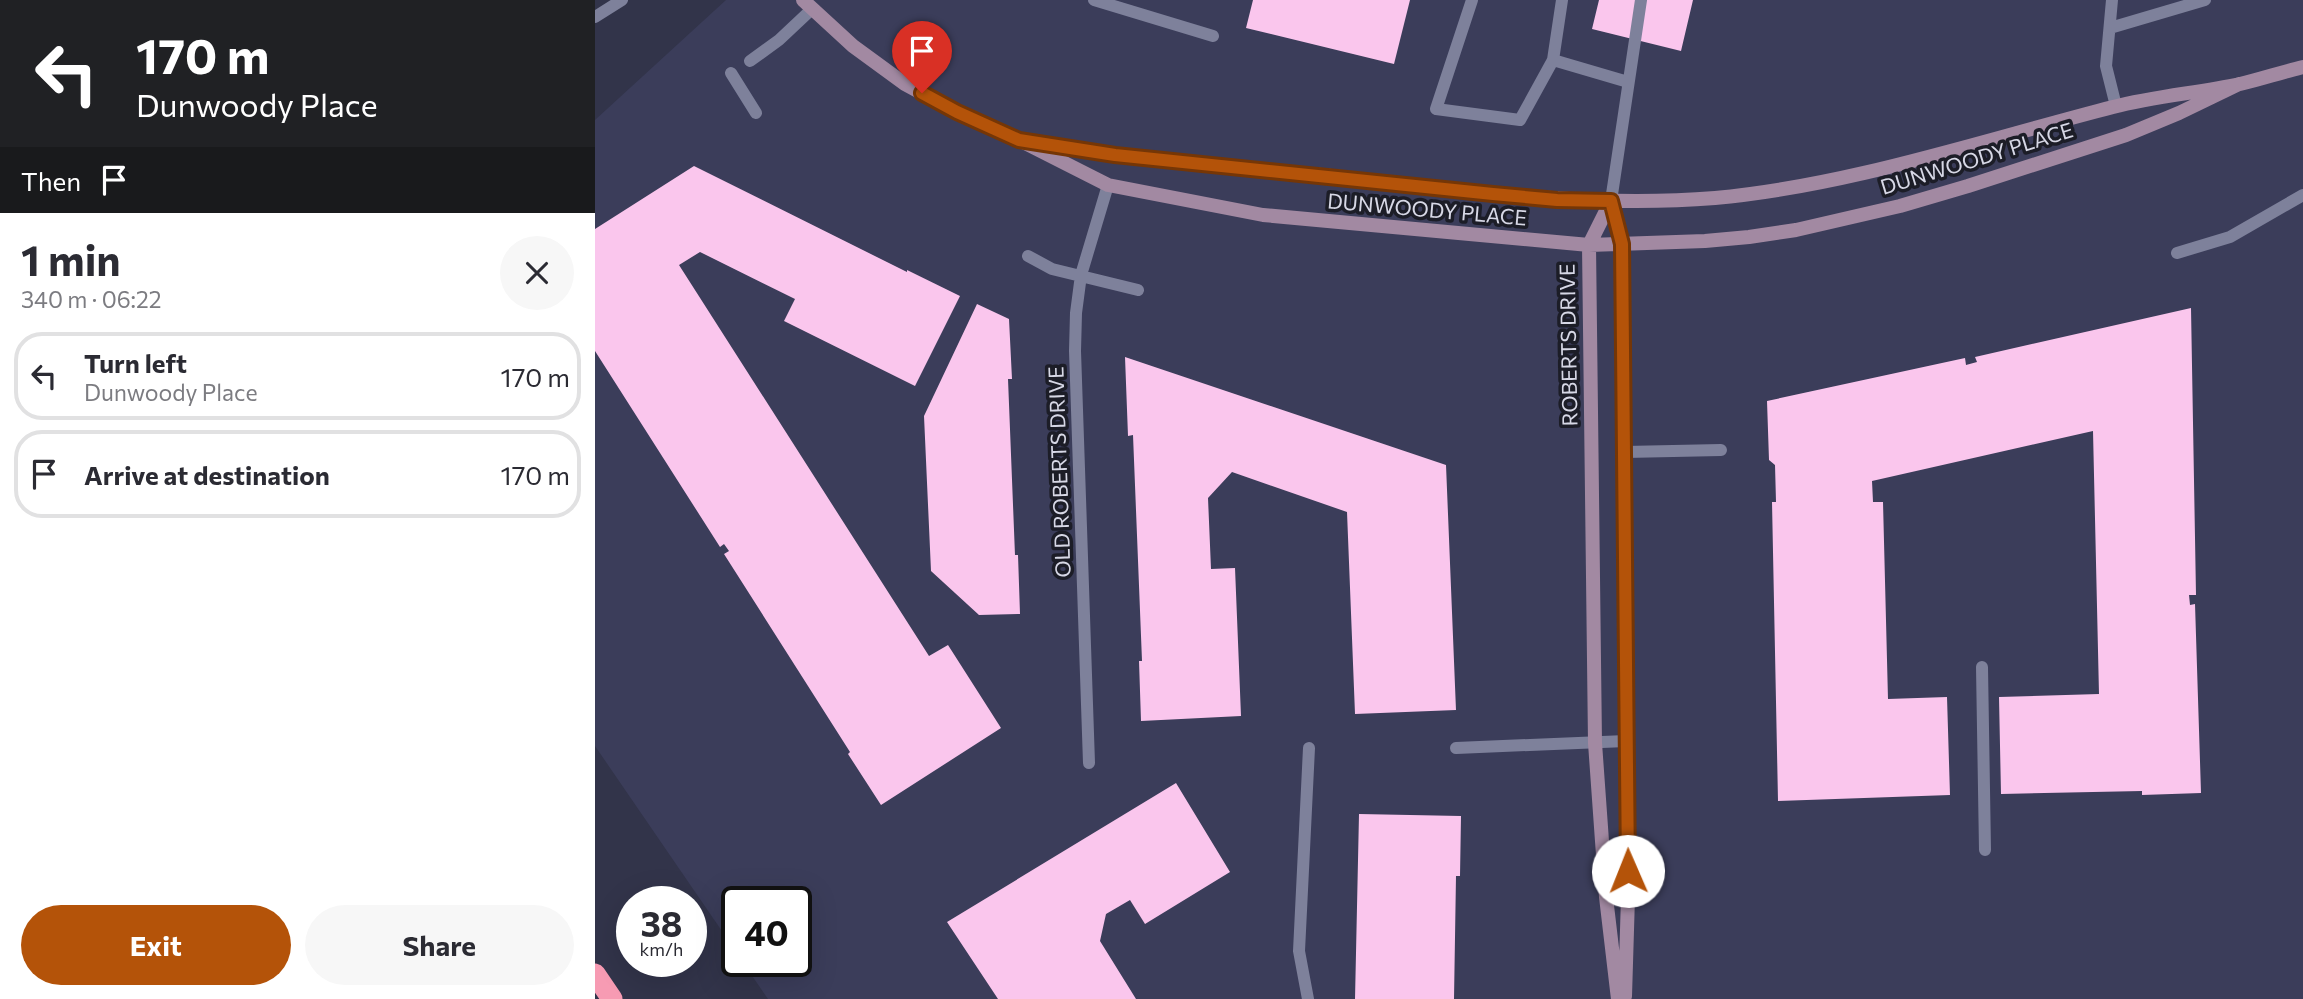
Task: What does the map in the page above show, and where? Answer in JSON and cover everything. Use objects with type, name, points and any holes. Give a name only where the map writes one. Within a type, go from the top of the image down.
[{"type":"highway","points":[[595,974],[612,999]]},
{"type":"street","name":"DUNWOODY PLACE","points":[[807,5],[853,46],[905,83],[957,112],[1108,185],[1263,215],[1589,245],[1749,237],[1796,230],[1900,206],[2126,135],[2239,84]]},
{"type":"street","name":"DUNWOODY PLACE","points":[[1019,140],[1151,160],[1557,200],[1663,201],[1719,197],[1836,178],[2116,106],[2239,84],[2303,67]]},
{"type":"street","points":[[1611,201],[1622,244],[1628,897],[1625,999]]},
{"type":"street","name":"ROBERTS DRIVE","points":[[1611,201],[1589,245],[1595,743],[1618,999]]},
{"type":"lane","points":[[595,16],[622,0]]},
{"type":"lane","points":[[1094,0],[1213,36]]},
{"type":"lane","points":[[1472,0],[1436,109],[1520,120],[1553,60],[1562,0]]},
{"type":"lane","points":[[1611,201],[1641,0]]},
{"type":"lane","points":[[2112,0],[2106,66],[2116,106]]},
{"type":"lane","points":[[2110,27],[2205,0]]},
{"type":"lane","points":[[750,61],[779,40],[807,5]]},
{"type":"lane","points":[[1553,60],[1628,82]]},
{"type":"lane","points":[[731,73],[756,113]]},
{"type":"lane","name":"OLD ROBERTS DRIVE","points":[[1089,763],[1076,313],[1081,275],[1108,185]]},
{"type":"lane","points":[[2177,253],[2230,237],[2303,195]]},
{"type":"lane","points":[[1028,256],[1052,269],[1138,290]]},
{"type":"lane","points":[[1625,452],[1721,450]]},
{"type":"lane","points":[[1982,667],[1985,850]]},
{"type":"lane","points":[[1456,748],[1626,741]]},
{"type":"lane","points":[[1308,999],[1299,951],[1309,748]]},
{"type":"shaded area","points":[[726,0],[2303,0],[2303,999],[768,999],[753,977],[812,977],[812,886],[721,886],[721,930],[707,909],[707,886],[691,886],[595,746],[595,120]]},
{"type":"building","points":[[1253,0],[1410,0],[1394,64],[1246,28]]},
{"type":"building","points":[[1599,0],[1693,0],[1681,51],[1592,29]]},
{"type":"building","points":[[694,166],[960,296],[915,386],[784,321],[795,299],[700,252],[679,265],[929,656],[948,645],[1001,728],[881,805],[724,554],[729,551],[724,544],[720,547],[595,351],[595,229]]},
{"type":"building","points":[[977,304],[1009,319],[1012,379],[1008,379],[1020,614],[979,615],[931,571],[924,416]]},
{"type":"building","points":[[2191,308],[2196,595],[2189,595],[2190,605],[2195,604],[2201,793],[2142,795],[2142,791],[2001,794],[1999,697],[2099,694],[2093,431],[1872,481],[1873,502],[1883,502],[1888,699],[1947,697],[1950,795],[1778,801],[1772,502],[1776,502],[1775,465],[1769,460],[1767,401],[1965,358],[1966,365],[1977,362],[1975,357]]},
{"type":"building","points":[[1125,357],[1446,465],[1456,710],[1355,714],[1347,512],[1232,472],[1208,498],[1211,569],[1235,568],[1241,716],[1141,721],[1139,661],[1142,661],[1133,435],[1128,436]]},
{"type":"building","points":[[1176,783],[1230,872],[1145,924],[1130,900],[1106,914],[1100,941],[1136,999],[998,999],[947,922]]},
{"type":"building","points":[[1359,814],[1461,816],[1460,876],[1456,876],[1454,999],[1355,999]]},
{"type":"route","points":[[922,93],[1019,140],[1151,160],[1557,200],[1611,201],[1622,244],[1628,871]]}]
